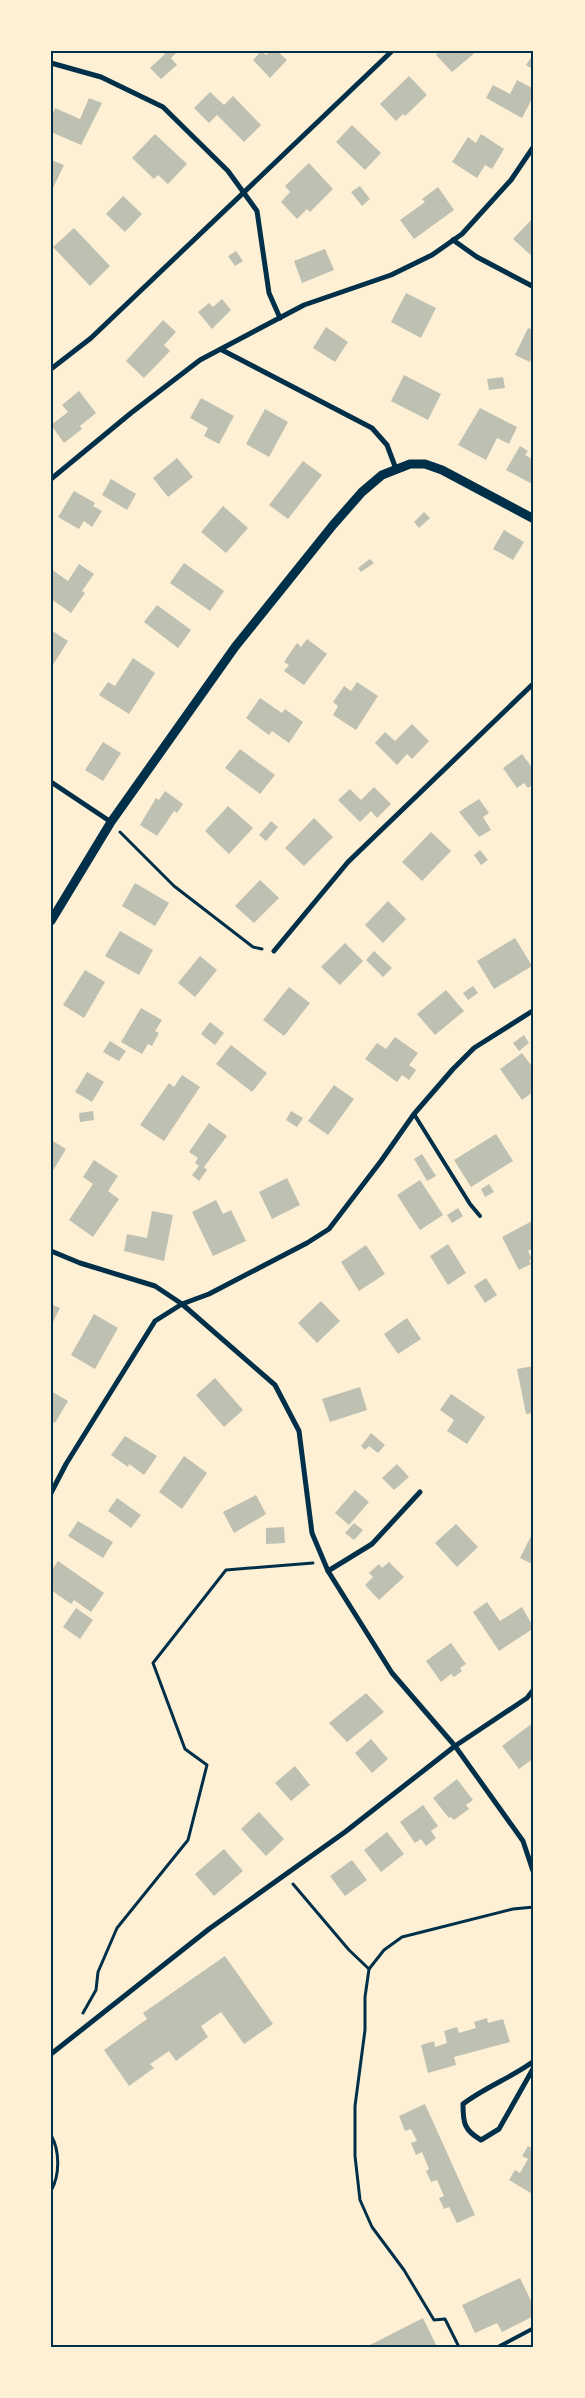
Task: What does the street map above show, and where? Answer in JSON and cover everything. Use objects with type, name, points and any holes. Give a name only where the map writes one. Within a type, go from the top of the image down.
[{"type":"street","points":[[51,369],[91,338],[392,51]]},
{"type":"street","points":[[51,63],[101,77],[163,107],[228,171],[257,211],[269,293],[280,318]]},
{"type":"street","points":[[51,479],[200,360],[304,305],[391,275],[432,255],[462,234],[511,180],[534,146]]},
{"type":"street","points":[[453,240],[477,257],[534,288]]},
{"type":"street","points":[[222,350],[372,428],[387,445],[396,469]]},
{"type":"street","points":[[51,921],[110,822],[235,647],[290,577],[362,492],[382,475],[410,464],[425,464],[442,470],[534,519]]},
{"type":"street","points":[[274,951],[348,862],[534,684]]},
{"type":"street","points":[[51,782],[110,822]]},
{"type":"street","points":[[51,1494],[66,1464],[155,1321],[182,1304],[209,1294],[307,1243],[329,1229],[414,1114],[453,1069],[474,1048],[534,1010]]},
{"type":"street","points":[[51,1251],[80,1263],[155,1286],[182,1304],[275,1385],[299,1431],[312,1533],[328,1571],[392,1673],[455,1746],[523,1841],[534,1874]]},
{"type":"street","points":[[328,1571],[372,1544],[420,1492]]},
{"type":"street","points":[[51,2054],[209,1929],[345,1832],[455,1746],[527,1698],[534,1689]]},
{"type":"street","points":[[534,2061],[512,2076],[479,2092],[463,2104],[463,2123],[472,2135],[481,2140],[499,2129],[534,2066]]},
{"type":"lane","points":[[414,1114],[470,1204],[480,1216]]},
{"type":"lane","points":[[498,2347],[534,2328]]},
{"type":"path","points":[[110,822],[174,886],[253,947],[274,951]]},
{"type":"path","points":[[96,1990],[98,1972],[116,1928],[188,1840],[207,1765],[185,1749],[153,1663],[226,1570],[324,1562]]},
{"type":"path","points":[[286,1875],[348,1950],[369,1969]]},
{"type":"path","points":[[459,2347],[445,2319],[434,2320],[404,2270],[372,2227],[360,2200],[355,2156],[355,2106],[365,2030],[365,1998],[369,1969],[384,1950],[402,1937],[513,1909],[534,1907]]},
{"type":"path","points":[[51,2135],[58,2155],[55,2183],[51,2191]]},
{"type":"building","points":[[163,51],[178,51],[171,58],[177,65],[161,79],[150,68],[165,54]]},
{"type":"building","points":[[261,51],[266,55],[270,51],[277,51],[287,60],[270,78],[253,60]]},
{"type":"building","points":[[440,51],[477,51],[452,72],[436,55]]},
{"type":"building","points":[[534,53],[534,70],[526,65]]},
{"type":"building","points":[[409,76],[427,95],[405,116],[403,114],[396,121],[380,104]]},
{"type":"building","points":[[517,80],[534,89],[534,95],[522,118],[486,98],[493,85],[510,94]]},
{"type":"building","points":[[210,92],[224,105],[233,96],[261,125],[244,142],[217,115],[209,123],[194,108]]},
{"type":"building","points":[[89,98],[102,103],[81,145],[51,132],[51,117],[55,108],[80,119]]},
{"type":"building","points":[[352,125],[381,153],[365,170],[336,142]]},
{"type":"building","points":[[155,134],[187,164],[168,184],[158,175],[154,179],[132,158]]},
{"type":"building","points":[[481,134],[504,149],[492,169],[485,165],[477,178],[452,162],[468,137],[476,143]]},
{"type":"building","points":[[51,160],[64,165],[51,192]]},
{"type":"building","points":[[309,163],[333,189],[310,212],[307,209],[297,219],[281,202],[290,192],[285,186]]},
{"type":"building","points":[[360,186],[370,199],[362,206],[351,192]]},
{"type":"building","points":[[438,187],[454,210],[414,239],[400,220],[425,202],[422,199]]},
{"type":"building","points":[[123,196],[142,214],[125,232],[106,214]]},
{"type":"building","points":[[532,219],[534,220],[534,258],[513,239]]},
{"type":"building","points":[[74,228],[110,266],[90,286],[53,247]]},
{"type":"building","points":[[325,249],[334,270],[302,283],[294,261]]},
{"type":"building","points":[[236,251],[243,261],[235,266],[228,256]]},
{"type":"building","points":[[406,293],[436,308],[421,338],[391,322]]},
{"type":"building","points":[[222,299],[231,310],[212,329],[198,312],[209,303],[213,307]]},
{"type":"building","points":[[163,320],[176,332],[164,345],[170,351],[144,378],[126,361]]},
{"type":"building","points":[[326,327],[348,342],[335,362],[313,348]]},
{"type":"building","points":[[528,328],[534,330],[534,357],[532,356],[530,362],[515,355]]},
{"type":"building","points":[[404,375],[441,394],[428,420],[391,401]]},
{"type":"building","points":[[503,377],[505,388],[489,390],[487,379]]},
{"type":"building","points":[[79,391],[96,413],[80,426],[82,429],[64,443],[51,425],[68,412],[62,405]]},
{"type":"building","points":[[201,398],[234,416],[219,444],[204,436],[208,428],[190,418]]},
{"type":"building","points":[[480,408],[517,427],[509,444],[497,438],[486,460],[458,445]]},
{"type":"building","points":[[265,409],[288,422],[269,457],[246,444]]},
{"type":"building","points":[[520,446],[528,451],[525,455],[534,460],[534,485],[506,470]]},
{"type":"building","points":[[177,458],[193,477],[168,497],[153,478]]},
{"type":"building","points":[[303,461],[322,475],[288,519],[269,505]]},
{"type":"building","points":[[111,479],[136,494],[127,510],[102,495]]},
{"type":"building","points":[[74,491],[95,503],[93,506],[102,511],[92,527],[84,521],[79,529],[58,517]]},
{"type":"building","points":[[223,506],[248,528],[226,553],[201,532]]},
{"type":"building","points":[[424,512],[430,518],[419,528],[414,522]]},
{"type":"building","points":[[504,530],[524,542],[513,560],[493,549]]},
{"type":"building","points":[[370,559],[374,563],[361,572],[358,568]]},
{"type":"building","points":[[184,563],[224,591],[210,611],[170,583]]},
{"type":"building","points":[[79,564],[94,574],[82,591],[85,593],[71,613],[51,599],[51,569],[68,581]]},
{"type":"building","points":[[157,605],[191,630],[178,648],[144,622]]},
{"type":"building","points":[[51,630],[68,641],[51,668]]},
{"type":"building","points":[[307,639],[327,654],[304,685],[284,671],[289,665],[284,662],[297,643],[301,647]]},
{"type":"building","points":[[133,658],[155,673],[129,714],[99,695],[108,682],[115,686]]},
{"type":"building","points":[[357,682],[378,696],[356,730],[333,715],[338,706],[333,702],[344,686],[351,691]]},
{"type":"building","points":[[260,698],[282,713],[285,709],[303,722],[289,743],[272,731],[269,735],[246,718]]},
{"type":"building","points":[[412,724],[429,741],[412,759],[407,754],[397,765],[375,743],[385,732],[395,741]]},
{"type":"building","points":[[103,742],[121,753],[103,781],[85,770]]},
{"type":"building","points":[[240,749],[275,775],[260,794],[225,768]]},
{"type":"building","points":[[522,754],[534,770],[534,784],[528,788],[524,783],[517,788],[503,768]]},
{"type":"building","points":[[374,787],[391,804],[377,818],[371,811],[360,822],[338,800],[350,789],[361,800]]},
{"type":"building","points":[[165,791],[183,804],[177,813],[174,811],[157,836],[140,825],[156,798],[159,800]]},
{"type":"building","points":[[479,799],[489,813],[483,817],[491,830],[479,837],[459,812]]},
{"type":"building","points":[[228,806],[253,828],[229,854],[205,831]]},
{"type":"building","points":[[314,818],[333,837],[304,866],[285,848]]},
{"type":"building","points":[[271,821],[278,827],[266,841],[259,835]]},
{"type":"building","points":[[431,832],[451,851],[422,881],[402,862]]},
{"type":"building","points":[[480,850],[488,860],[481,865],[474,855]]},
{"type":"building","points":[[260,880],[279,898],[254,923],[235,906]]},
{"type":"building","points":[[135,883],[169,903],[155,926],[122,906]]},
{"type":"building","points":[[388,901],[406,919],[383,943],[365,925]]},
{"type":"building","points":[[120,931],[153,950],[139,975],[105,956]]},
{"type":"building","points":[[515,938],[532,966],[494,989],[477,961]]},
{"type":"building","points":[[345,943],[363,961],[340,985],[321,967]]},
{"type":"building","points":[[374,951],[392,968],[383,977],[366,960]]},
{"type":"building","points":[[200,956],[217,970],[195,997],[178,983]]},
{"type":"building","points":[[85,970],[105,982],[84,1018],[63,1005]]},
{"type":"building","points":[[473,986],[478,993],[468,1000],[463,993]]},
{"type":"building","points":[[289,987],[310,1003],[284,1036],[263,1020]]},
{"type":"building","points":[[446,990],[464,1011],[435,1035],[417,1014]]},
{"type":"building","points":[[141,1008],[162,1020],[155,1031],[159,1033],[152,1046],[148,1044],[142,1054],[121,1042]]},
{"type":"building","points":[[210,1022],[224,1033],[215,1045],[201,1034]]},
{"type":"building","points":[[524,1035],[529,1043],[519,1051],[513,1043]]},
{"type":"building","points":[[395,1037],[418,1053],[409,1065],[416,1070],[409,1080],[402,1075],[397,1082],[365,1059],[377,1043],[386,1049]]},
{"type":"building","points":[[110,1041],[126,1051],[119,1061],[103,1052]]},
{"type":"building","points":[[231,1045],[267,1073],[252,1092],[216,1064]]},
{"type":"building","points":[[522,1053],[534,1069],[534,1091],[522,1100],[500,1069]]},
{"type":"building","points":[[87,1072],[104,1082],[92,1102],[75,1092]]},
{"type":"building","points":[[182,1075],[200,1087],[164,1141],[140,1125],[169,1083],[174,1087]]},
{"type":"building","points":[[334,1085],[354,1099],[328,1135],[308,1121]]},
{"type":"building","points":[[93,1111],[94,1120],[80,1122],[79,1113]]},
{"type":"building","points":[[291,1111],[303,1118],[297,1127],[286,1120]]},
{"type":"building","points":[[209,1123],[227,1136],[204,1167],[207,1170],[199,1181],[192,1175],[199,1166],[195,1163],[198,1158],[189,1152]]},
{"type":"building","points":[[496,1134],[513,1161],[471,1187],[454,1160]]},
{"type":"building","points":[[51,1140],[66,1149],[51,1174]]},
{"type":"building","points":[[422,1154],[436,1176],[427,1181],[414,1159]]},
{"type":"building","points":[[94,1160],[118,1176],[108,1191],[119,1199],[93,1237],[69,1220],[93,1184],[83,1177]]},
{"type":"building","points":[[287,1178],[300,1205],[272,1219],[259,1192]]},
{"type":"building","points":[[420,1180],[443,1215],[420,1230],[397,1195]]},
{"type":"building","points":[[489,1184],[494,1192],[485,1197],[481,1189]]},
{"type":"building","points":[[216,1200],[223,1214],[231,1210],[246,1241],[213,1256],[192,1212]]},
{"type":"building","points":[[458,1208],[463,1216],[452,1223],[447,1215]]},
{"type":"building","points":[[152,1211],[173,1215],[164,1261],[124,1251],[127,1234],[147,1238]]},
{"type":"building","points":[[534,1220],[534,1248],[528,1251],[532,1259],[529,1260],[531,1264],[519,1270],[502,1237]]},
{"type":"building","points":[[448,1244],[466,1273],[448,1285],[430,1256]]},
{"type":"building","points":[[366,1245],[385,1274],[359,1291],[341,1262]]},
{"type":"building","points":[[486,1278],[497,1295],[485,1303],[474,1286]]},
{"type":"building","points":[[321,1301],[340,1321],[317,1343],[298,1323]]},
{"type":"building","points":[[51,1304],[60,1308],[51,1326]]},
{"type":"building","points":[[94,1314],[118,1328],[95,1369],[71,1355]]},
{"type":"building","points":[[407,1318],[421,1339],[398,1354],[384,1334]]},
{"type":"building","points":[[534,1366],[534,1413],[526,1414],[517,1369]]},
{"type":"building","points":[[215,1378],[243,1410],[224,1427],[196,1395]]},
{"type":"building","points":[[360,1387],[367,1410],[330,1422],[322,1399]]},
{"type":"building","points":[[51,1391],[68,1401],[55,1423],[51,1421]]},
{"type":"building","points":[[451,1394],[485,1417],[467,1444],[447,1431],[454,1420],[440,1410]]},
{"type":"building","points":[[371,1433],[385,1445],[378,1453],[369,1446],[365,1450],[361,1446]]},
{"type":"building","points":[[125,1436],[157,1456],[144,1475],[129,1464],[128,1467],[111,1455]]},
{"type":"building","points":[[184,1456],[207,1473],[182,1509],[159,1492]]},
{"type":"building","points":[[397,1464],[409,1477],[394,1490],[382,1478]]},
{"type":"building","points":[[355,1490],[369,1502],[349,1525],[335,1513]]},
{"type":"building","points":[[256,1495],[266,1514],[234,1533],[223,1512]]},
{"type":"building","points":[[117,1498],[141,1515],[131,1528],[108,1511]]},
{"type":"building","points":[[78,1521],[113,1542],[103,1558],[68,1536]]},
{"type":"building","points":[[354,1523],[363,1530],[354,1540],[345,1533]]},
{"type":"building","points":[[456,1524],[478,1547],[457,1567],[435,1543]]},
{"type":"building","points":[[284,1527],[285,1543],[266,1544],[266,1528]]},
{"type":"building","points":[[534,1530],[534,1565],[520,1558]]},
{"type":"building","points":[[58,1561],[104,1593],[91,1612],[74,1600],[71,1604],[51,1590],[51,1571]]},
{"type":"building","points":[[389,1562],[404,1577],[379,1600],[365,1585],[373,1577],[369,1573],[379,1564],[382,1568]]},
{"type":"building","points":[[487,1602],[500,1621],[522,1607],[534,1628],[499,1651],[473,1612]]},
{"type":"building","points":[[76,1608],[93,1620],[80,1639],[63,1627]]},
{"type":"building","points":[[451,1643],[466,1664],[460,1668],[462,1671],[454,1677],[451,1674],[441,1682],[426,1661]]},
{"type":"building","points":[[366,1693],[384,1712],[347,1742],[329,1723]]},
{"type":"building","points":[[534,1722],[534,1758],[519,1769],[502,1746]]},
{"type":"building","points":[[371,1739],[388,1759],[372,1773],[355,1753]]},
{"type":"building","points":[[295,1766],[310,1785],[291,1801],[275,1783]]},
{"type":"building","points":[[457,1779],[473,1800],[466,1805],[469,1809],[454,1820],[451,1817],[449,1818],[433,1798]]},
{"type":"building","points":[[423,1805],[438,1826],[431,1831],[436,1838],[426,1846],[421,1839],[415,1843],[400,1822]]},
{"type":"building","points":[[259,1812],[284,1839],[266,1856],[241,1829]]},
{"type":"building","points":[[387,1832],[404,1854],[381,1872],[364,1850]]},
{"type":"building","points":[[224,1849],[243,1871],[214,1896],[195,1874]]},
{"type":"building","points":[[352,1860],[367,1880],[345,1896],[330,1876]]},
{"type":"building","points":[[225,1956],[273,2024],[244,2044],[221,2012],[201,2026],[208,2037],[176,2061],[169,2051],[150,2064],[154,2068],[129,2086],[104,2050],[147,2019],[143,2013]]},
{"type":"building","points":[[487,2018],[488,2023],[503,2019],[510,2042],[454,2057],[456,2065],[428,2073],[421,2045],[434,2041],[435,2047],[447,2043],[444,2031],[457,2027],[459,2033],[476,2028],[474,2022]]},
{"type":"building","points":[[425,2104],[475,2215],[457,2223],[449,2207],[444,2209],[439,2198],[444,2196],[437,2180],[431,2182],[426,2171],[429,2169],[422,2152],[416,2155],[411,2143],[417,2141],[411,2129],[405,2131],[399,2116]]},
{"type":"building","points":[[528,2146],[534,2149],[534,2195],[509,2180],[515,2170],[520,2173],[528,2159],[522,2156]]},
{"type":"building","points":[[520,2278],[534,2307],[534,2316],[502,2332],[497,2323],[475,2333],[462,2305]]},
{"type":"building","points":[[423,2318],[437,2347],[366,2347]]}]
